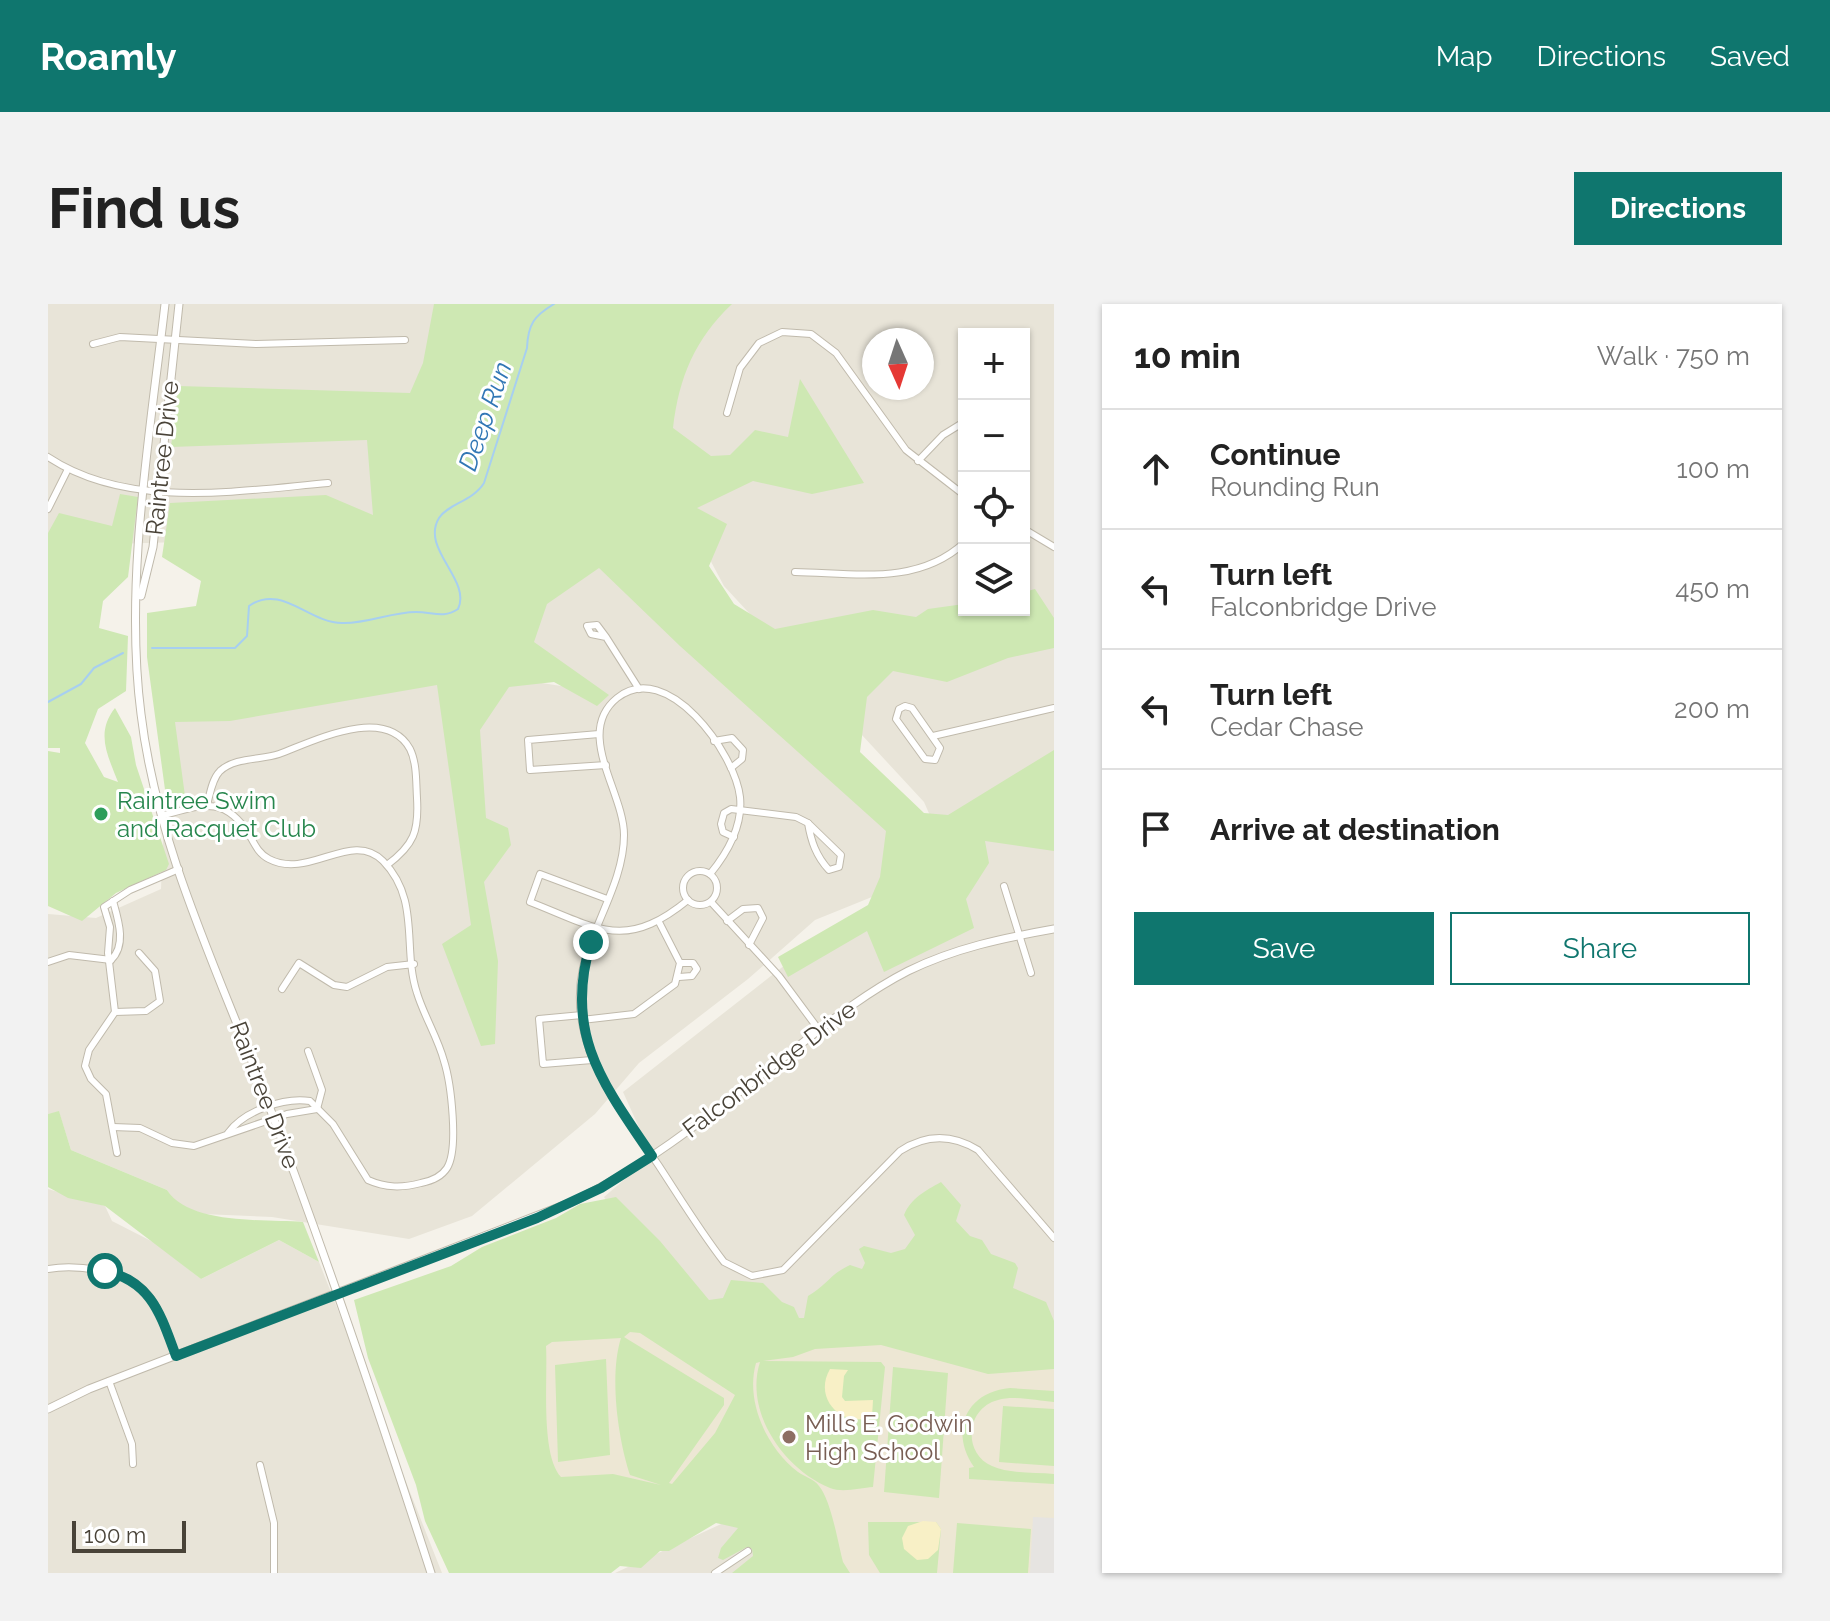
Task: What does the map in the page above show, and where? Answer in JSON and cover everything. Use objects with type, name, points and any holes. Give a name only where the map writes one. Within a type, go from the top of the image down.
[{"type":"street","name":"Raintree Drive","points":[[165,304],[138,547],[140,710],[161,816],[339,1294],[431,1573]]},
{"type":"street","name":"Raintree Drive","points":[[138,610],[153,547],[179,304]]},
{"type":"street","points":[[727,413],[740,368],[759,343],[782,332],[811,334],[836,353],[886,427],[918,461],[958,491]]},
{"type":"street","points":[[93,344],[109,337],[256,344],[405,340]]},
{"type":"street","points":[[918,461],[943,435],[958,426]]},
{"type":"street","points":[[48,457],[68,469],[103,482],[159,490],[217,493],[328,483]]},
{"type":"street","points":[[48,509],[68,469]]},
{"type":"street","points":[[1030,533],[1054,547]]},
{"type":"street","points":[[795,572],[908,573],[936,564],[963,544]]},
{"type":"street","points":[[606,637],[639,689]]},
{"type":"street","points":[[710,874],[734,837],[740,796],[731,768],[714,741],[674,697],[655,689],[639,689],[618,697],[610,705],[599,734],[622,815],[624,835],[620,862],[581,977],[582,1018],[592,1060],[606,1088],[724,1262],[752,1276],[769,1275],[792,1263],[900,1151],[930,1138],[957,1140],[978,1150],[1054,1238]]},
{"type":"street","points":[[912,708],[933,736],[940,751],[935,760],[928,760],[896,719],[899,709],[912,708]]},
{"type":"street","points":[[933,736],[1054,708]]},
{"type":"street","points":[[207,805],[218,773],[234,763],[278,754],[328,733],[386,730],[403,740],[412,755],[419,824],[407,849],[387,865]]},
{"type":"street","points":[[599,734],[528,740],[530,770],[606,765]]},
{"type":"street","points":[[714,741],[732,738],[743,750],[742,759],[731,768]]},
{"type":"street","points":[[161,816],[207,805],[220,807],[237,818],[261,854],[271,860],[299,865],[351,849],[363,850],[387,865],[406,898],[416,992],[448,1077],[453,1146],[447,1168],[440,1176],[417,1184],[395,1187],[375,1183],[364,1174],[333,1124],[310,1101],[298,1099],[270,1107],[236,1122],[228,1133]]},
{"type":"street","points":[[734,837],[721,830],[726,811],[796,817],[808,823],[841,855],[839,867],[829,870],[823,863],[812,844],[808,823]]},
{"type":"street","points":[[117,1153],[106,1094],[91,1079],[85,1066],[89,1050],[115,1012],[110,927],[104,907],[179,869]]},
{"type":"street","points":[[701,870],[710,874],[717,890],[711,902],[701,905],[688,900],[682,889],[687,876],[701,870]]},
{"type":"street","points":[[607,899],[540,874],[530,902],[596,928],[621,932],[659,922],[688,900]]},
{"type":"street","points":[[1004,886],[1031,973]]},
{"type":"street","points":[[111,960],[117,953],[120,933],[113,901]]},
{"type":"street","points":[[711,902],[779,976],[819,1030]]},
{"type":"street","points":[[727,921],[743,909],[758,908],[763,918],[749,945]]},
{"type":"street","points":[[659,922],[680,963],[679,977]]},
{"type":"street","name":"Falconbridge Drive","points":[[48,1409],[109,1381],[537,1218],[601,1188],[652,1156],[819,1030],[908,971],[962,949],[1054,929]]},
{"type":"street","points":[[115,1012],[146,1011],[160,1001],[155,971],[139,953]]},
{"type":"street","points":[[48,962],[69,955],[111,960]]},
{"type":"street","points":[[282,989],[298,963],[334,985],[347,987],[387,967],[414,964]]},
{"type":"street","points":[[592,1060],[543,1064],[539,1019],[634,1014],[656,1000],[679,977],[692,976],[697,969],[693,963],[680,963]]},
{"type":"street","points":[[308,1051],[322,1090],[317,1109]]},
{"type":"street","points":[[113,1127],[140,1128],[167,1141],[187,1146],[203,1144],[274,1118],[317,1109]]},
{"type":"street","points":[[48,1269],[82,1267],[120,1274],[133,1280],[156,1305],[176,1356]]},
{"type":"street","points":[[109,1381],[132,1444],[133,1464]]},
{"type":"street","points":[[260,1465],[274,1523],[274,1573]]},
{"type":"street","points":[[715,1573],[748,1551]]},
{"type":"shaded area","points":[[48,304],[480,304],[385,536],[113,544],[48,608]]},
{"type":"shaded area","points":[[688,304],[1054,304],[1054,1356],[689,1327],[604,1197],[652,1156],[623,1092],[827,932],[961,886],[924,802],[724,586],[630,409]]},
{"type":"shaded area","points":[[599,532],[909,826],[899,886],[815,920],[748,979],[639,1063],[595,1114],[472,1216],[409,1239],[272,1217],[202,1214],[175,1203],[167,1190],[71,1150],[59,1112],[48,1114],[48,914],[96,918],[161,889],[168,712],[446,676],[474,722],[516,679],[574,688],[524,648],[535,573]]},
{"type":"shaded area","points":[[48,1189],[105,1206],[112,1221],[157,1244],[201,1279],[279,1240],[319,1262],[442,1573],[48,1573]]},
{"type":"shaded area","name":"Mills E. Godwin High School","points":[[522,1314],[1054,1356],[1054,1573],[767,1573],[732,1519],[524,1525]]},
{"type":"shaded area","points":[[1033,1517],[1054,1518],[1054,1573],[1030,1573]]},
{"type":"shaded area","points":[[732,1519],[767,1573],[615,1573]]},
{"type":"green space","points":[[434,304],[732,304],[708,331],[691,360],[680,392],[673,428],[711,456],[730,455],[755,430],[788,437],[800,379],[864,483],[812,494],[753,481],[697,508],[727,524],[709,566],[734,604],[775,629],[873,610],[916,617],[928,609],[958,605],[958,616],[1030,616],[1030,590],[1035,589],[1054,618],[1054,648],[1008,658],[947,682],[893,671],[867,697],[860,752],[924,813],[948,815],[1054,750],[1054,851],[985,841],[989,863],[966,899],[974,928],[884,972],[867,931],[788,977],[778,957],[868,905],[880,877],[886,831],[680,646],[599,568],[547,604],[534,642],[609,695],[597,706],[554,682],[509,687],[480,730],[486,818],[508,828],[511,845],[484,882],[498,961],[495,1044],[481,1046],[442,944],[471,925],[437,685],[230,721],[175,722],[185,796],[166,797],[147,657],[147,613],[196,606],[201,581],[162,557],[170,503],[326,495],[373,515],[367,440],[171,447],[178,386],[410,393],[423,363]]},
{"type":"green space","points":[[120,494],[138,497],[128,577],[103,601],[99,628],[128,636],[126,691],[98,709],[85,743],[104,777],[118,782],[105,745],[106,726],[115,708],[131,737],[136,765],[169,864],[166,870],[116,893],[82,921],[48,906],[48,751],[60,753],[60,748],[48,748],[48,533],[59,513],[112,526]]},
{"type":"green space","points":[[59,1111],[71,1150],[167,1190],[178,1201],[210,1215],[303,1222],[319,1262],[279,1240],[201,1279],[105,1206],[68,1198],[48,1187],[48,1114]]},
{"type":"green space","points":[[941,1182],[961,1205],[956,1221],[970,1236],[982,1240],[991,1254],[1015,1263],[1018,1268],[1013,1288],[1046,1302],[1054,1321],[1054,1369],[988,1374],[881,1345],[815,1349],[793,1357],[763,1361],[881,1362],[885,1367],[873,1487],[840,1490],[813,1479],[797,1467],[772,1437],[758,1400],[760,1362],[756,1363],[754,1393],[761,1423],[787,1462],[819,1486],[831,1511],[843,1562],[850,1573],[732,1573],[753,1556],[752,1549],[747,1547],[723,1560],[718,1558],[721,1548],[738,1528],[716,1523],[669,1551],[660,1551],[641,1568],[620,1566],[611,1573],[449,1573],[425,1521],[416,1485],[368,1358],[354,1300],[451,1266],[482,1247],[556,1218],[580,1204],[616,1197],[660,1241],[709,1300],[723,1298],[731,1280],[763,1283],[782,1302],[794,1307],[799,1318],[804,1318],[808,1296],[850,1265],[862,1269],[865,1263],[859,1249],[864,1246],[891,1253],[905,1249],[915,1235],[904,1215],[907,1209],[915,1199]],"holes":[[[630,1332],[640,1333],[735,1395],[715,1433],[672,1484],[669,1483],[724,1405],[724,1398],[624,1337]],[[621,1338],[615,1388],[630,1475],[661,1485],[613,1474],[561,1477],[550,1452],[546,1415],[546,1346],[552,1342]]]},
{"type":"green space","points":[[606,1359],[610,1455],[558,1462],[555,1365]]},
{"type":"green space","points":[[893,1367],[948,1373],[939,1498],[884,1492]]},
{"type":"green space","points":[[1010,1388],[1054,1391],[1054,1402],[1012,1398],[987,1405],[974,1421],[972,1442],[976,1451],[982,1460],[999,1469],[1054,1474],[1054,1484],[969,1479],[969,1468],[974,1467],[963,1440],[966,1416],[982,1397]]},
{"type":"green space","points":[[1003,1406],[1054,1409],[1054,1466],[999,1462]]},
{"type":"green space","points":[[868,1522],[936,1522],[941,1529],[937,1573],[880,1573],[869,1555]]},
{"type":"green space","points":[[957,1523],[1031,1529],[1028,1573],[953,1573]]},
{"type":"sand","points":[[830,1369],[848,1370],[844,1376],[842,1397],[845,1401],[873,1400],[872,1417],[850,1418],[833,1408],[825,1390]]},
{"type":"sand","points":[[923,1521],[936,1522],[941,1529],[938,1550],[928,1559],[917,1560],[904,1549],[902,1538],[908,1526]]},
{"type":"waterway","name":"Deep Run","points":[[152,648],[235,648],[247,636],[249,606],[261,600],[284,601],[318,617],[342,623],[407,613],[443,614],[458,609],[458,587],[440,553],[435,530],[443,513],[474,494],[484,483],[531,327],[537,317],[554,304]]},
{"type":"waterway","name":"Deep Run","points":[[48,702],[81,684],[94,668],[123,653]]},
{"type":"place","name":"Raintree Swim and Racquet Club","points":[[101,814]]},
{"type":"place","name":"Mills E. Godwin High School","points":[[789,1437]]},
{"type":"route","points":[[105,1271],[127,1277],[144,1288],[156,1305],[176,1356],[537,1218],[601,1188],[652,1156],[606,1088],[587,1044],[580,999],[581,977],[591,942]]}]
